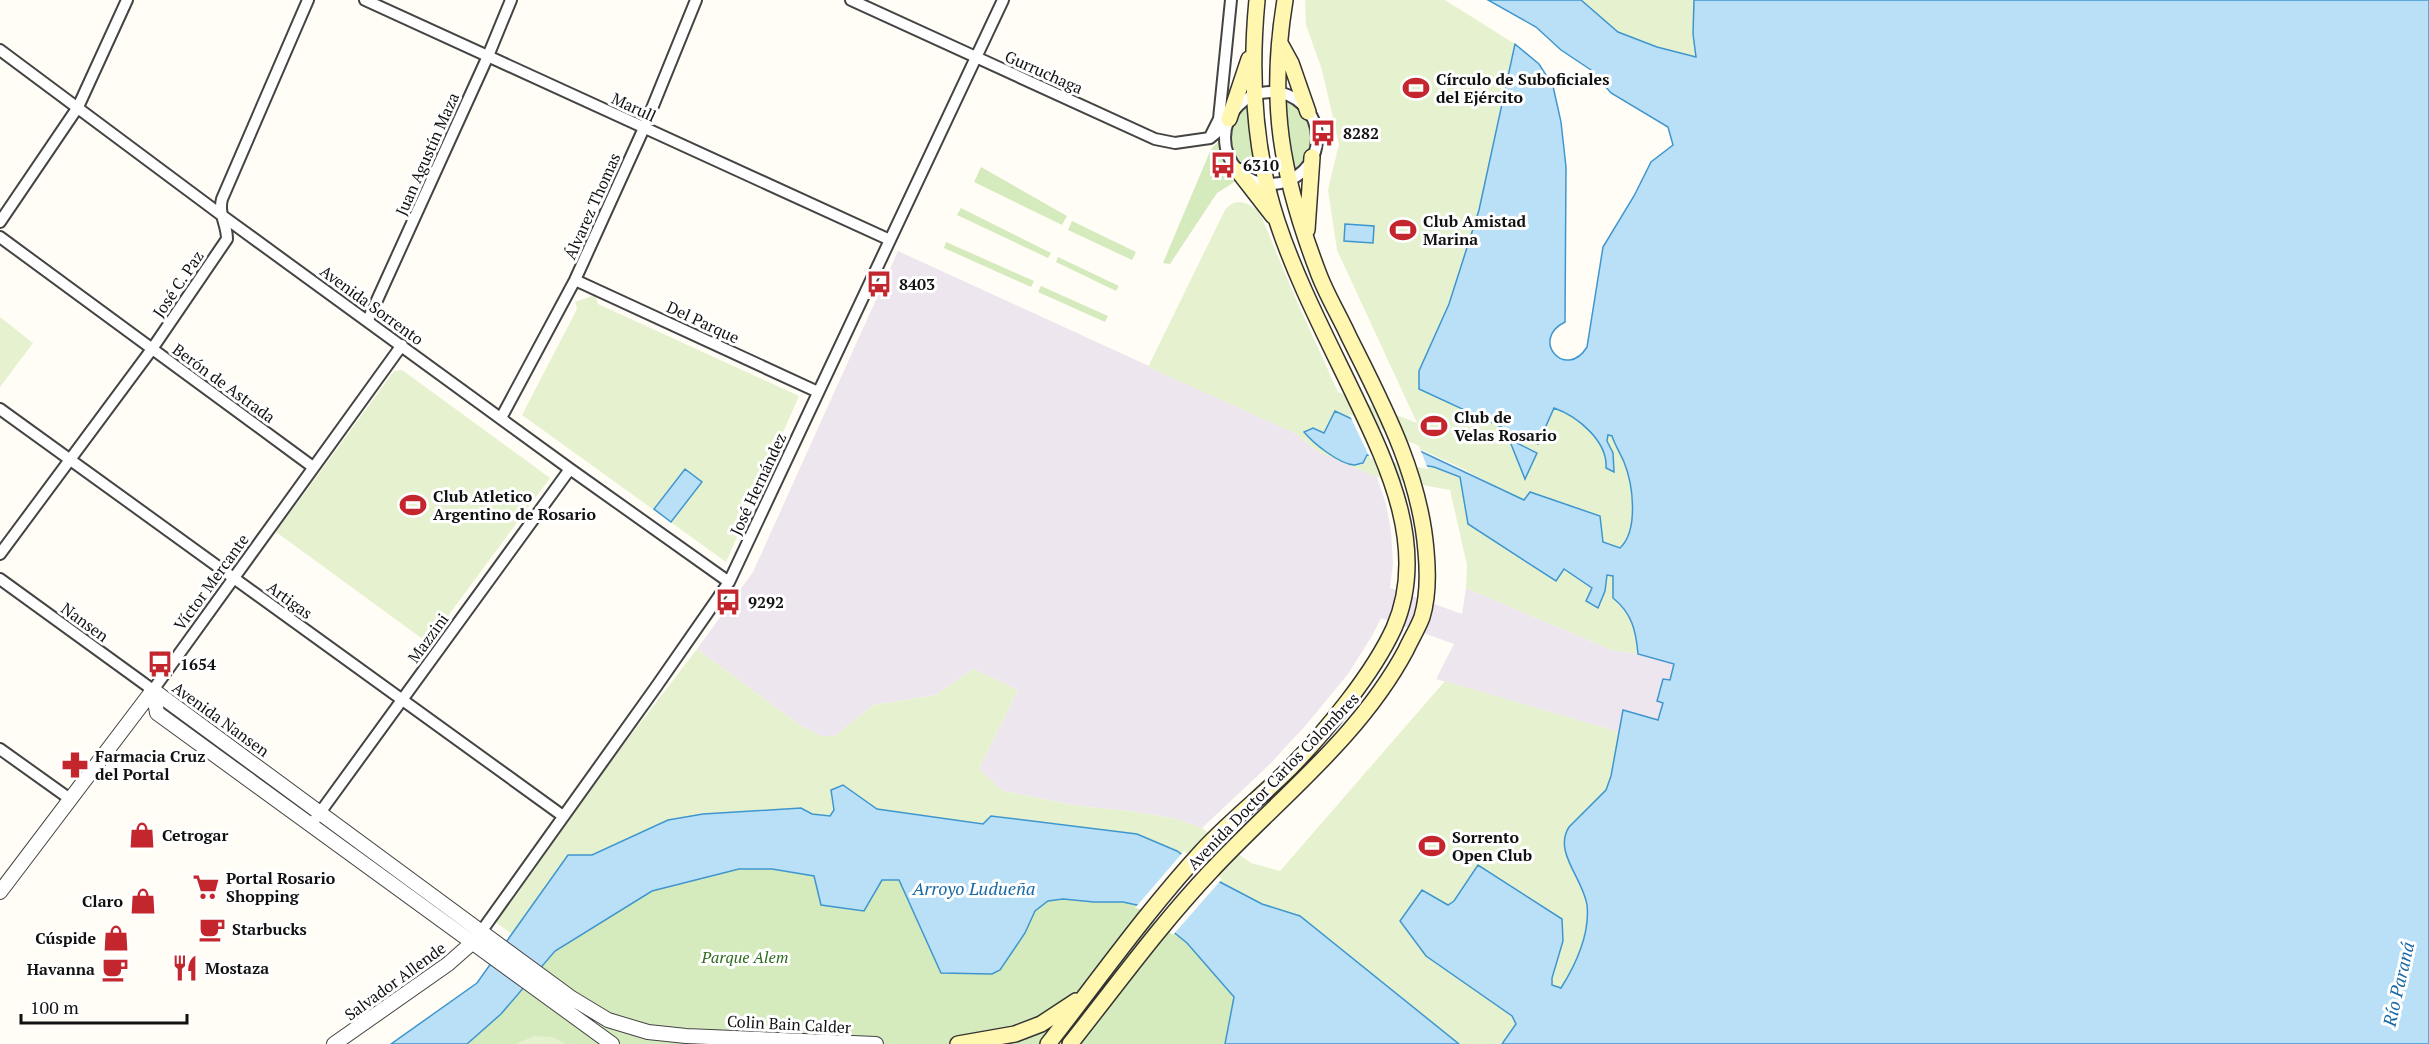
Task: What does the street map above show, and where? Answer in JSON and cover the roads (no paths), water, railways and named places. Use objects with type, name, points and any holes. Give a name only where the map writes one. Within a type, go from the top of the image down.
[{"type":"main road","name":"Avenida Doctor Carlos Colombres","points":[[1048,1044],[1089,993],[1121,947],[1182,873],[1229,824],[1290,767],[1361,682],[1393,630],[1401,611],[1407,557],[1398,496],[1387,465],[1307,296],[1276,220],[1268,184],[1255,95],[1253,47],[1257,0]]},
{"type":"main road","name":"Avenida Doctor Carlos Colombres","points":[[1070,1044],[1210,871],[1305,778],[1380,692],[1394,673],[1422,617],[1426,597],[1427,564],[1424,531],[1412,474],[1319,276],[1288,181],[1279,137],[1276,93],[1285,0]]},
{"type":"main road","points":[[1280,43],[1291,63],[1308,112]]},
{"type":"main road","points":[[1224,126],[1253,47]]},
{"type":"main road","points":[[1306,239],[1312,157]]},
{"type":"main road","points":[[1238,171],[1276,220]]},
{"type":"main road","points":[[958,1044],[983,1041],[1032,1028],[1089,993]]},
{"type":"street","points":[[0,222],[78,107],[127,0]]},
{"type":"street","name":"José C. Paz","points":[[0,554],[152,349],[227,238],[227,228],[220,214],[222,199],[308,0]]},
{"type":"street","name":"Marull","points":[[365,0],[890,240]]},
{"type":"street","name":"Juan Agustín Maza","points":[[368,320],[488,56],[511,0]]},
{"type":"street","name":"Álvarez Thomas","points":[[501,418],[575,280],[644,128],[696,0]]},
{"type":"street","name":"Gurruchaga","points":[[851,0],[1155,139],[1175,143],[1210,138],[1224,126],[1239,105],[1255,95]]},
{"type":"street","name":"José Hernández","points":[[473,942],[729,582],[1003,0]]},
{"type":"street","points":[[1231,0],[1224,126],[1231,161],[1238,171],[1249,179],[1268,184],[1288,181],[1306,167],[1312,157],[1317,140],[1316,130],[1308,112],[1299,102],[1276,93],[1255,95]]},
{"type":"street","name":"Avenida Sorrento","points":[[0,50],[570,470],[729,582]]},
{"type":"street","name":"Berón de Astrada","points":[[0,237],[313,467]]},
{"type":"street","name":"Del Parque","points":[[575,280],[818,392]]},
{"type":"street","name":"Víctor Mercante","points":[[0,892],[153,690],[402,345]]},
{"type":"street","name":"Artigas","points":[[0,409],[563,816]]},
{"type":"street","name":"Mazzini","points":[[311,825],[570,470]]},
{"type":"street","name":"Nansen","points":[[0,579],[153,690]]},
{"type":"street","name":"Avenida Nansen","points":[[153,690],[570,997],[608,1020],[648,1032],[681,1040],[701,1036]]},
{"type":"street","name":"Avenida Nansen","points":[[153,690],[158,713],[612,1044]]},
{"type":"street","points":[[0,749],[70,799]]},
{"type":"street","name":"Salvador Allende","points":[[334,1044],[440,971],[473,942]]},
{"type":"street","name":"Colin Bain Calder","points":[[701,1036],[876,1044]]},
{"type":"water","name":"Río Paraná","points":[[1488,0],[1581,0],[1618,32],[1657,47],[1696,57],[1693,34],[1694,0],[2429,0],[2429,1044],[1502,1044],[1516,1024],[1512,1016],[1426,956],[1400,921],[1422,890],[1448,905],[1454,901],[1478,865],[1562,919],[1563,941],[1552,978],[1552,985],[1561,988],[1581,948],[1587,916],[1584,895],[1564,846],[1565,836],[1569,827],[1606,790],[1611,776],[1623,710],[1658,720],[1663,703],[1657,701],[1663,679],[1670,680],[1674,664],[1638,654],[1629,616],[1613,598],[1613,576],[1607,575],[1605,591],[1598,608],[1586,601],[1592,588],[1564,569],[1556,581],[1468,524],[1460,477],[1434,467],[1367,455],[1363,463],[1348,464],[1327,452],[1304,432],[1313,428],[1324,433],[1335,411],[1524,500],[1530,492],[1600,516],[1603,542],[1620,548],[1626,540],[1632,519],[1632,494],[1624,462],[1612,436],[1608,435],[1607,441],[1613,453],[1614,472],[1606,468],[1602,448],[1589,431],[1572,417],[1554,408],[1538,444],[1419,389],[1419,371],[1449,304],[1479,210],[1515,44],[1539,64],[1553,86],[1561,122],[1566,167],[1565,322],[1555,330],[1550,338],[1551,347],[1561,359],[1570,360],[1579,356],[1587,347],[1603,247],[1634,196],[1651,162],[1673,145],[1668,127],[1611,93],[1591,70],[1561,50],[1536,27]]},
{"type":"water","points":[[1345,224],[1374,226],[1373,243],[1344,241]]},
{"type":"water","points":[[1509,439],[1537,453],[1525,479]]},
{"type":"water","points":[[685,469],[702,482],[671,522],[654,509]]},
{"type":"water","name":"Arroyo Ludueña","points":[[843,785],[877,809],[983,824],[991,816],[1137,834],[1177,851],[1220,882],[1262,904],[1300,916],[1459,1044],[1225,1044],[1234,997],[1187,943],[1141,906],[1123,902],[1063,899],[1048,901],[1035,911],[1025,933],[1000,970],[992,974],[941,973],[899,880],[882,880],[864,911],[821,905],[814,876],[772,869],[739,869],[652,891],[555,951],[501,1014],[467,1044],[391,1044],[477,983],[568,855],[592,855],[668,820],[703,814],[801,808],[812,814],[830,816],[834,810],[831,790]]},
{"type":"place","name":"Círculo de Suboficiales del Ejército","points":[[1416,88]]},
{"type":"place","name":"8282","points":[[1323,133]]},
{"type":"place","name":"6310","points":[[1223,165]]},
{"type":"place","name":"Club Amistad Marina","points":[[1403,230]]},
{"type":"place","name":"8403","points":[[879,284]]},
{"type":"place","name":"Club de Velas Rosario","points":[[1434,426]]},
{"type":"place","name":"Club Atletico Argentino de Rosario","points":[[413,505]]},
{"type":"place","name":"9292","points":[[728,602]]},
{"type":"place","name":"1654","points":[[160,664]]},
{"type":"place","name":"Farmacia Cruz del Portal","points":[[75,765]]},
{"type":"place","name":"Cetrogar","points":[[142,835]]},
{"type":"place","name":"Sorrento Open Club","points":[[1432,846]]},
{"type":"place","name":"Portal Rosario Shopping","points":[[206,887]]},
{"type":"place","name":"Claro","points":[[143,901]]},
{"type":"place","name":"Starbucks","points":[[212,929]]},
{"type":"place","name":"Cúspide","points":[[116,938]]},
{"type":"place","name":"Mostaza","points":[[185,968]]},
{"type":"place","name":"Havanna","points":[[115,969]]},
{"type":"park label","name":"Parque Alem","points":[[745,957]]}]
